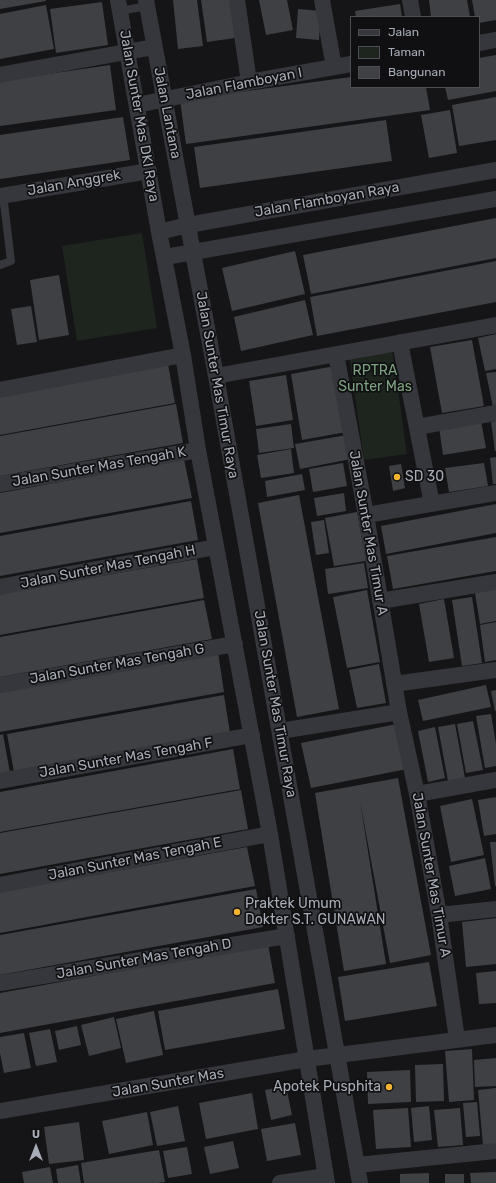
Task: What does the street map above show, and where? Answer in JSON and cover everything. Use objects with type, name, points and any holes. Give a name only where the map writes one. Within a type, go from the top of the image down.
[{"type":"street","points":[[237,0],[249,82]]},
{"type":"street","points":[[322,0],[334,67]]},
{"type":"street","points":[[410,0],[413,16]]},
{"type":"street","name":"Jalan Lantana","points":[[146,3],[188,225]]},
{"type":"street","name":"Jalan Sunter Mas DKI Raya","points":[[119,5],[159,232]]},
{"type":"street","points":[[480,43],[496,40]]},
{"type":"street","points":[[0,75],[154,47]]},
{"type":"street","name":"Jalan Flamboyan I","points":[[137,105],[249,82],[350,64]]},
{"type":"street","name":"Jalan Flamboyan Raya","points":[[159,232],[188,225],[496,170]]},
{"type":"street","name":"Jalan Anggrek","points":[[1,195],[148,171]]},
{"type":"street","name":"Jalan Flamboyan Raya","points":[[165,257],[496,199]]},
{"type":"street","name":"Jalan Sunter Mas Timur Raya","points":[[188,225],[360,1183]]},
{"type":"street","name":"Jalan Sunter Mas Timur Raya","points":[[159,232],[165,257],[198,450],[270,834],[326,1180]]},
{"type":"street","points":[[216,376],[496,325]]},
{"type":"street","points":[[400,342],[432,504]]},
{"type":"street","name":"Jalan Sunter Mas Timur A","points":[[336,354],[366,516],[399,712],[417,794],[439,915],[457,1039]]},
{"type":"street","points":[[0,390],[182,355]]},
{"type":"street","points":[[417,427],[496,413]]},
{"type":"street","name":"Jalan Sunter Mas Tengah K","points":[[0,484],[198,450]]},
{"type":"street","points":[[366,516],[496,493]]},
{"type":"street","name":"Jalan Sunter Mas Tengah H","points":[[0,587],[216,547]]},
{"type":"street","points":[[380,600],[496,582]]},
{"type":"street","name":"Jalan Sunter Mas Tengah G","points":[[0,685],[235,644]]},
{"type":"street","points":[[394,684],[496,670]]},
{"type":"street","points":[[280,731],[399,712]]},
{"type":"street","name":"Jalan Sunter Mas Tengah F","points":[[0,781],[252,735]]},
{"type":"street","points":[[417,794],[496,780]]},
{"type":"street","name":"Jalan Sunter Mas Tengah E","points":[[0,885],[270,834]]},
{"type":"street","points":[[439,915],[496,909]]},
{"type":"street","name":"Jalan Sunter Mas Tengah D","points":[[0,983],[287,936]]},
{"type":"street","name":"Jalan Sunter Mas","points":[[0,1112],[307,1059],[496,1035]]},
{"type":"street","points":[[357,1165],[496,1151]]},
{"type":"street","points":[[280,1183],[326,1180]]},
{"type":"lane","points":[[119,5],[146,3]]},
{"type":"lane","points":[[0,265],[11,261],[1,195]]},
{"type":"green space","points":[[142,233],[157,328],[77,341],[62,246]]},
{"type":"green space","name":"RPTRA Sunter Mas","points":[[392,348],[407,454],[364,460],[349,354]]},
{"type":"building","points":[[0,0],[46,0],[46,1],[0,9]]},
{"type":"building","points":[[173,0],[197,0],[203,46],[178,49]]},
{"type":"building","points":[[201,0],[230,0],[235,38],[207,42]]},
{"type":"building","points":[[259,0],[287,0],[293,30],[266,35]]},
{"type":"building","points":[[429,0],[467,0],[470,16],[431,16]]},
{"type":"building","points":[[472,0],[496,0],[496,20],[480,23],[480,16],[475,16]]},
{"type":"building","points":[[102,2],[108,45],[56,53],[50,9]]},
{"type":"building","points":[[400,4],[402,16],[356,16],[355,11]]},
{"type":"building","points":[[46,5],[54,49],[0,59],[0,14]]},
{"type":"building","points":[[298,9],[321,11],[319,40],[296,38]]},
{"type":"building","points":[[496,55],[496,91],[448,100],[445,88],[480,88],[480,58]]},
{"type":"building","points":[[110,65],[116,110],[0,126],[0,81]]},
{"type":"building","points":[[350,77],[350,88],[426,88],[430,110],[186,144],[180,100]]},
{"type":"building","points":[[496,97],[496,140],[459,146],[452,105]]},
{"type":"building","points":[[450,110],[457,153],[429,158],[421,115]]},
{"type":"building","points":[[123,117],[130,160],[0,179],[0,135]]},
{"type":"building","points":[[386,120],[392,161],[200,188],[194,147]]},
{"type":"building","points":[[496,218],[496,258],[311,294],[303,255]]},
{"type":"building","points":[[295,251],[305,294],[232,311],[222,268]]},
{"type":"building","points":[[496,261],[496,302],[317,336],[310,297]]},
{"type":"building","points":[[59,275],[69,335],[39,340],[30,280]]},
{"type":"building","points":[[305,300],[313,335],[241,351],[234,317]]},
{"type":"building","points":[[31,306],[37,342],[17,345],[11,309]]},
{"type":"building","points":[[496,334],[496,369],[485,371],[478,338]]},
{"type":"building","points":[[472,340],[484,406],[442,413],[430,347]]},
{"type":"building","points":[[168,364],[175,403],[0,435],[0,394]]},
{"type":"building","points":[[335,366],[346,432],[302,440],[291,374]]},
{"type":"building","points":[[496,372],[496,407],[493,407],[486,373]]},
{"type":"building","points":[[286,375],[293,420],[256,426],[249,381]]},
{"type":"building","points":[[176,404],[183,443],[0,476],[0,436]]},
{"type":"building","points":[[481,421],[486,448],[443,455],[439,427]]},
{"type":"building","points":[[496,421],[496,451],[495,451],[491,422]]},
{"type":"building","points":[[291,424],[294,448],[259,453],[256,429]]},
{"type":"building","points":[[347,435],[351,459],[300,469],[295,444]]},
{"type":"building","points":[[291,449],[294,473],[261,478],[257,455]]},
{"type":"building","points":[[496,457],[496,484],[493,484],[490,458]]},
{"type":"building","points":[[184,459],[192,498],[0,533],[0,493]]},
{"type":"building","points":[[343,463],[347,486],[313,492],[309,469]]},
{"type":"building","points":[[484,463],[488,486],[449,492],[445,468]]},
{"type":"building","name":"SD 30","points":[[401,464],[405,488],[393,491],[389,466]]},
{"type":"building","points":[[302,474],[305,490],[267,497],[265,481]]},
{"type":"building","points":[[344,493],[346,511],[317,516],[314,498]]},
{"type":"building","points":[[299,495],[339,709],[297,717],[258,503]]},
{"type":"building","points":[[191,501],[198,540],[0,576],[0,536]]},
{"type":"building","points":[[496,504],[496,533],[386,554],[381,526]]},
{"type":"building","points":[[357,512],[366,561],[334,566],[325,518]]},
{"type":"building","points":[[324,520],[329,553],[316,555],[311,522]]},
{"type":"building","points":[[496,537],[496,571],[393,589],[387,556]]},
{"type":"building","points":[[197,559],[204,598],[0,635],[0,594]]},
{"type":"building","points":[[364,563],[368,588],[328,594],[325,569]]},
{"type":"building","points":[[496,584],[496,621],[480,624],[474,587]]},
{"type":"building","points":[[367,590],[380,662],[347,668],[333,597]]},
{"type":"building","points":[[472,597],[482,663],[462,666],[452,600]]},
{"type":"building","points":[[444,599],[454,658],[429,662],[419,604]]},
{"type":"building","points":[[204,600],[212,639],[0,677],[0,637]]},
{"type":"building","points":[[496,622],[496,660],[485,662],[480,625]]},
{"type":"building","points":[[218,652],[224,692],[0,732],[0,692]]},
{"type":"building","points":[[379,664],[386,703],[357,708],[349,670]]},
{"type":"building","points":[[486,685],[491,707],[423,721],[418,700]]},
{"type":"building","points":[[496,690],[496,711],[495,711],[491,691]]},
{"type":"building","points":[[224,695],[230,733],[14,772],[7,734]]},
{"type":"building","points":[[491,714],[496,744],[496,766],[485,768],[476,716]]},
{"type":"building","points":[[473,721],[483,770],[466,773],[457,724]]},
{"type":"building","points":[[397,724],[407,769],[311,788],[301,743]]},
{"type":"building","points":[[455,724],[465,778],[448,781],[438,727]]},
{"type":"building","points":[[435,727],[445,778],[428,782],[418,731]]},
{"type":"building","points":[[3,734],[10,773],[0,775],[0,735]]},
{"type":"building","points":[[233,749],[240,789],[0,832],[0,792]]},
{"type":"building","points":[[398,778],[431,955],[390,963],[360,801],[386,964],[344,971],[315,793]]},
{"type":"building","points":[[241,790],[248,829],[0,874],[0,833]]},
{"type":"building","points":[[496,797],[496,834],[484,836],[478,800]]},
{"type":"building","points":[[472,799],[484,855],[451,862],[440,806]]},
{"type":"building","points":[[490,842],[496,842],[496,886],[495,886]]},
{"type":"building","points":[[247,847],[255,886],[0,933],[0,892]]},
{"type":"building","points":[[485,858],[491,889],[455,896],[449,866]]},
{"type":"building","points":[[256,889],[263,927],[0,975],[0,935]]},
{"type":"building","points":[[496,918],[496,964],[466,967],[462,922]]},
{"type":"building","points":[[268,944],[275,983],[0,1033],[0,993]]},
{"type":"building","points":[[429,962],[437,1006],[345,1021],[338,977]]},
{"type":"building","points":[[496,971],[496,1003],[479,1004],[476,973]]},
{"type":"building","points":[[278,989],[285,1029],[165,1050],[158,1011]]},
{"type":"building","points":[[154,1011],[163,1055],[126,1063],[116,1019]]},
{"type":"building","points":[[114,1017],[121,1048],[89,1056],[81,1025]]},
{"type":"building","points":[[77,1026],[81,1045],[59,1050],[55,1031]]},
{"type":"building","points":[[50,1029],[57,1062],[36,1066],[29,1033]]},
{"type":"building","points":[[24,1033],[31,1068],[4,1073],[0,1053],[0,1037]]},
{"type":"building","points":[[472,1049],[474,1100],[449,1102],[445,1051]]},
{"type":"building","points":[[496,1058],[496,1086],[475,1087],[474,1060]]},
{"type":"building","points":[[443,1064],[444,1101],[416,1102],[415,1065]]},
{"type":"building","name":"Apotek Pusphita","points":[[410,1070],[411,1102],[368,1104],[367,1072]]},
{"type":"building","points":[[286,1086],[292,1115],[271,1120],[265,1090]]},
{"type":"building","points":[[496,1088],[496,1144],[483,1145],[478,1090]]},
{"type":"building","points":[[252,1093],[258,1129],[206,1139],[199,1103]]},
{"type":"building","points":[[477,1102],[480,1136],[466,1137],[463,1103]]},
{"type":"building","points":[[178,1106],[185,1141],[157,1146],[150,1112]]},
{"type":"building","points":[[429,1106],[432,1140],[414,1142],[411,1108]]},
{"type":"building","points":[[408,1108],[411,1147],[376,1149],[373,1110]]},
{"type":"building","points":[[460,1108],[463,1145],[438,1147],[434,1110]]},
{"type":"building","points":[[147,1112],[153,1145],[109,1154],[102,1121]]},
{"type":"building","points":[[79,1122],[84,1160],[49,1164],[44,1127]]},
{"type":"building","points":[[295,1123],[301,1155],[267,1161],[261,1129]]},
{"type":"building","points":[[233,1141],[239,1168],[210,1174],[204,1147]]},
{"type":"building","points":[[187,1147],[192,1174],[168,1178],[163,1151]]},
{"type":"building","points":[[159,1150],[165,1182],[84,1183],[81,1163]]},
{"type":"building","points":[[78,1165],[81,1183],[58,1183],[56,1169]]},
{"type":"building","points":[[50,1167],[53,1183],[24,1183],[22,1172]]},
{"type":"building","points":[[496,1172],[496,1183],[471,1183],[470,1173]]},
{"type":"building","points":[[429,1173],[429,1183],[400,1183],[400,1174]]},
{"type":"building","points":[[445,1174],[464,1174],[464,1183],[445,1183]]},
{"type":"place","name":"SD 30","points":[[397,477]]},
{"type":"place","name":"Praktek Umum Dokter S.T. GUNAWAN","points":[[237,912]]},
{"type":"place","name":"Apotek Pusphita","points":[[389,1087]]}]
